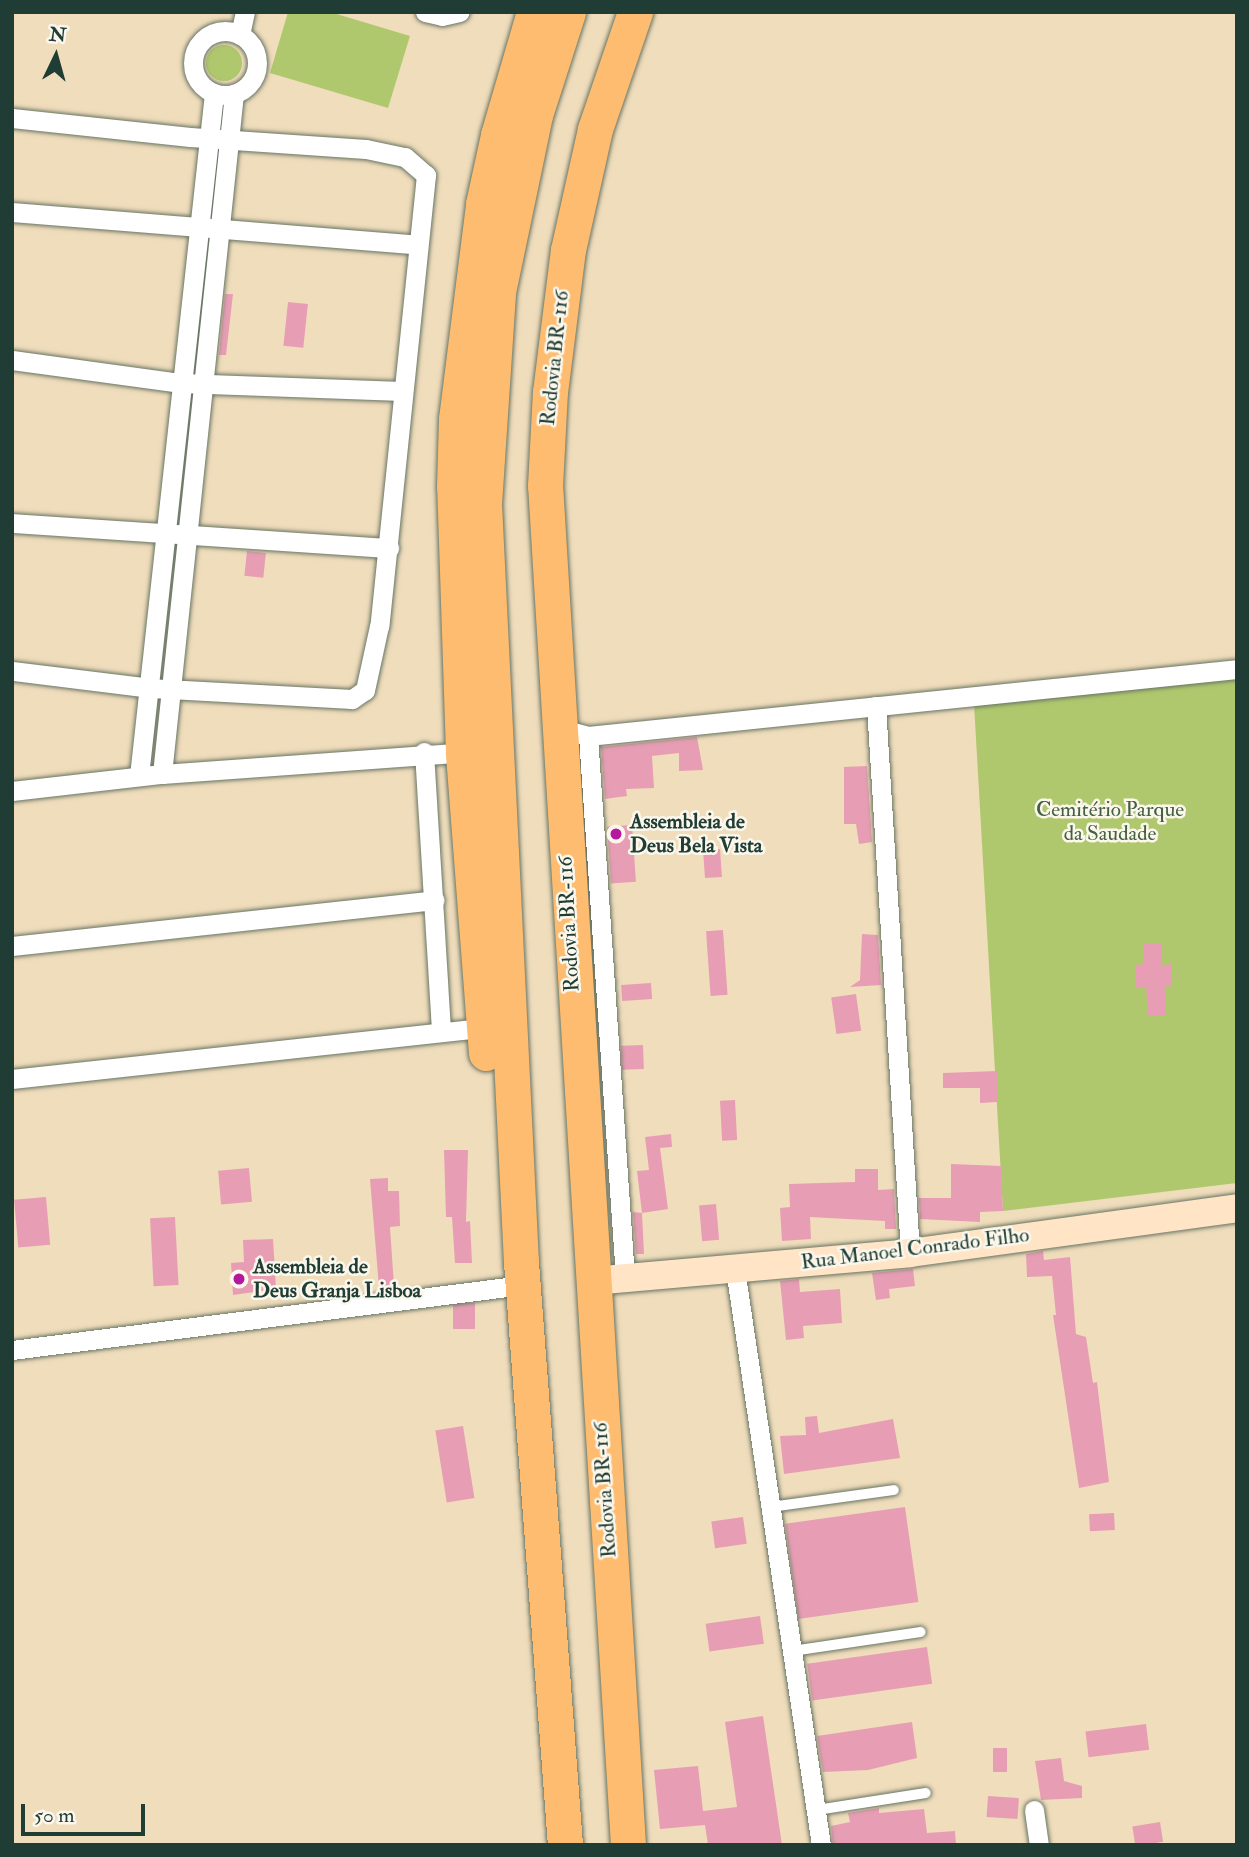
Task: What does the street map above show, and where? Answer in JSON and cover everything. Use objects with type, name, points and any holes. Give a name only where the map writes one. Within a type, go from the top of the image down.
[{"type":"highway","points":[[534,12],[486,193],[456,419],[454,487],[522,1274],[565,1845]]},
{"type":"highway","points":[[522,1274],[499,1175],[484,1028],[479,752],[484,504],[498,292],[535,115],[568,12]]},
{"type":"highway","name":"Rodovia BR-116","points":[[628,1845],[609,1279],[573,732],[545,486],[555,343],[587,163],[635,12]]},
{"type":"street","points":[[228,26],[257,61],[251,81],[234,94],[214,93],[194,74],[193,55],[203,39],[228,26],[245,12]]},
{"type":"street","points":[[425,12],[442,16],[460,12]]},
{"type":"street","points":[[162,774],[171,687],[181,383],[201,230],[214,93]]},
{"type":"street","points":[[139,776],[202,382],[223,231],[234,94]]},
{"type":"street","points":[[12,118],[208,138],[366,149],[416,162],[426,175],[376,657],[369,684],[360,696],[352,699],[151,688],[12,671]]},
{"type":"street","points":[[12,212],[201,230],[418,245]]},
{"type":"street","points":[[12,360],[181,383],[402,391]]},
{"type":"street","points":[[12,523],[388,548]]},
{"type":"street","points":[[573,732],[876,706],[1237,669]]},
{"type":"street","points":[[876,706],[910,1253]]},
{"type":"street","points":[[12,791],[139,776],[425,752],[479,752]]},
{"type":"street","points":[[425,752],[441,1030]]},
{"type":"street","points":[[12,946],[435,900]]},
{"type":"street","points":[[12,1079],[441,1030],[484,1028]]},
{"type":"street","name":"Rua Manoel Conrado Filho","points":[[609,1279],[910,1253],[1237,1208]]},
{"type":"street","points":[[735,1269],[821,1845]]},
{"type":"street","points":[[12,1350],[522,1274]]},
{"type":"street","points":[[1034,1810],[1039,1845]]},
{"type":"lane","points":[[769,1507],[894,1490]]},
{"type":"lane","points":[[792,1651],[921,1632]]},
{"type":"lane","points":[[817,1810],[926,1793]]},
{"type":"green space","points":[[288,12],[330,12],[410,36],[388,108],[270,73]]},
{"type":"green space","points":[[224,45],[237,50],[242,63],[237,76],[224,81],[211,76],[206,63],[211,50]]},
{"type":"green space","name":"Cemitério Parque da Saudade","points":[[1237,676],[1237,1183],[1003,1211],[974,704]]},
{"type":"building","points":[[225,294],[233,294],[226,355],[219,355]]},
{"type":"building","points":[[288,302],[308,304],[303,348],[283,346]]},
{"type":"building","points":[[247,551],[266,553],[263,578],[244,576]]},
{"type":"building","points":[[697,737],[703,770],[679,771],[679,753],[652,756],[654,788],[626,789],[627,796],[605,799],[601,747]]},
{"type":"building","points":[[867,766],[872,842],[859,844],[856,824],[844,824],[844,767]]},
{"type":"building","points":[[632,825],[636,882],[611,884],[607,827]]},
{"type":"building","points":[[720,849],[722,877],[705,878],[703,850]]},
{"type":"building","points":[[723,930],[728,995],[711,996],[706,931]]},
{"type":"building","points":[[862,934],[878,935],[881,985],[850,987],[860,980]]},
{"type":"building","points":[[1161,943],[1162,965],[1171,964],[1171,985],[1165,985],[1166,1015],[1148,1016],[1146,987],[1136,988],[1135,965],[1143,964],[1143,944]]},
{"type":"building","points":[[651,983],[652,999],[622,1001],[621,985]]},
{"type":"building","points":[[856,994],[861,1031],[836,1034],[831,997]]},
{"type":"building","points":[[643,1045],[644,1069],[622,1070],[621,1046]]},
{"type":"building","points":[[997,1071],[997,1102],[980,1103],[980,1088],[943,1088],[943,1073]]},
{"type":"building","points":[[735,1100],[737,1140],[722,1141],[720,1101]]},
{"type":"building","points":[[671,1134],[672,1147],[660,1148],[668,1209],[642,1213],[637,1171],[649,1170],[645,1137]]},
{"type":"building","points":[[444,1150],[468,1150],[466,1222],[470,1221],[472,1263],[455,1263],[452,1217],[446,1217]]},
{"type":"building","points":[[951,1164],[1001,1166],[1003,1211],[980,1212],[980,1222],[920,1219],[919,1198],[951,1198]]},
{"type":"building","points":[[249,1168],[252,1202],[221,1205],[218,1171]]},
{"type":"building","points":[[855,1169],[878,1169],[878,1190],[894,1189],[896,1229],[885,1229],[885,1221],[810,1217],[811,1239],[782,1241],[780,1208],[790,1207],[789,1184],[855,1182]]},
{"type":"building","points":[[388,1178],[388,1191],[399,1191],[400,1226],[390,1227],[394,1286],[379,1287],[370,1179]]},
{"type":"building","points":[[46,1197],[50,1245],[18,1248],[14,1200]]},
{"type":"building","points":[[716,1204],[719,1240],[702,1241],[699,1205]]},
{"type":"building","points":[[633,1212],[642,1213],[644,1254],[636,1254]]},
{"type":"building","points":[[175,1217],[179,1285],[154,1286],[150,1218]]},
{"type":"building","points":[[273,1239],[276,1289],[233,1295],[231,1263],[244,1262],[243,1240]]},
{"type":"building","points":[[1043,1251],[1044,1260],[1070,1257],[1076,1334],[1086,1337],[1093,1383],[1097,1382],[1109,1482],[1079,1488],[1053,1315],[1056,1315],[1052,1276],[1027,1277],[1026,1254]]},
{"type":"building","points":[[913,1269],[915,1286],[889,1289],[890,1298],[876,1300],[872,1273]]},
{"type":"building","points":[[799,1279],[800,1292],[840,1289],[842,1323],[803,1326],[804,1338],[786,1340],[780,1281]]},
{"type":"building","points":[[453,1303],[475,1303],[475,1329],[453,1329]]},
{"type":"building","points":[[817,1416],[819,1433],[893,1419],[900,1458],[784,1474],[780,1436],[806,1435],[805,1417]]},
{"type":"building","points":[[463,1426],[474,1498],[447,1502],[435,1430]]},
{"type":"building","points":[[905,1507],[918,1602],[799,1619],[785,1524]]},
{"type":"building","points":[[1114,1513],[1115,1530],[1090,1531],[1089,1514]]},
{"type":"building","points":[[743,1517],[747,1544],[715,1548],[711,1521]]},
{"type":"building","points":[[760,1616],[764,1644],[709,1651],[706,1624]]},
{"type":"building","points":[[927,1647],[932,1684],[812,1700],[807,1664]]},
{"type":"building","points":[[763,1716],[782,1845],[708,1845],[705,1825],[660,1829],[654,1770],[698,1766],[703,1811],[737,1807],[725,1722]]},
{"type":"building","points":[[912,1722],[917,1758],[868,1770],[823,1772],[817,1736]]},
{"type":"building","points":[[1146,1724],[1149,1750],[1089,1757],[1085,1731]]},
{"type":"building","points":[[993,1748],[1007,1748],[1007,1772],[993,1772]]},
{"type":"building","points":[[1061,1758],[1064,1781],[1082,1786],[1082,1798],[1041,1800],[1035,1761]]},
{"type":"building","points":[[988,1796],[1019,1798],[1017,1819],[987,1817]]},
{"type":"building","points":[[879,1808],[879,1813],[924,1809],[927,1833],[955,1831],[956,1845],[833,1845],[831,1826],[850,1822],[848,1813]]},
{"type":"building","points":[[1160,1822],[1163,1842],[1135,1845],[1132,1826]]},
{"type":"place","name":"Assembleia de Deus Bela Vista","points":[[616,834]]},
{"type":"place","name":"Assembleia de Deus Granja Lisboa","points":[[239,1279]]}]
